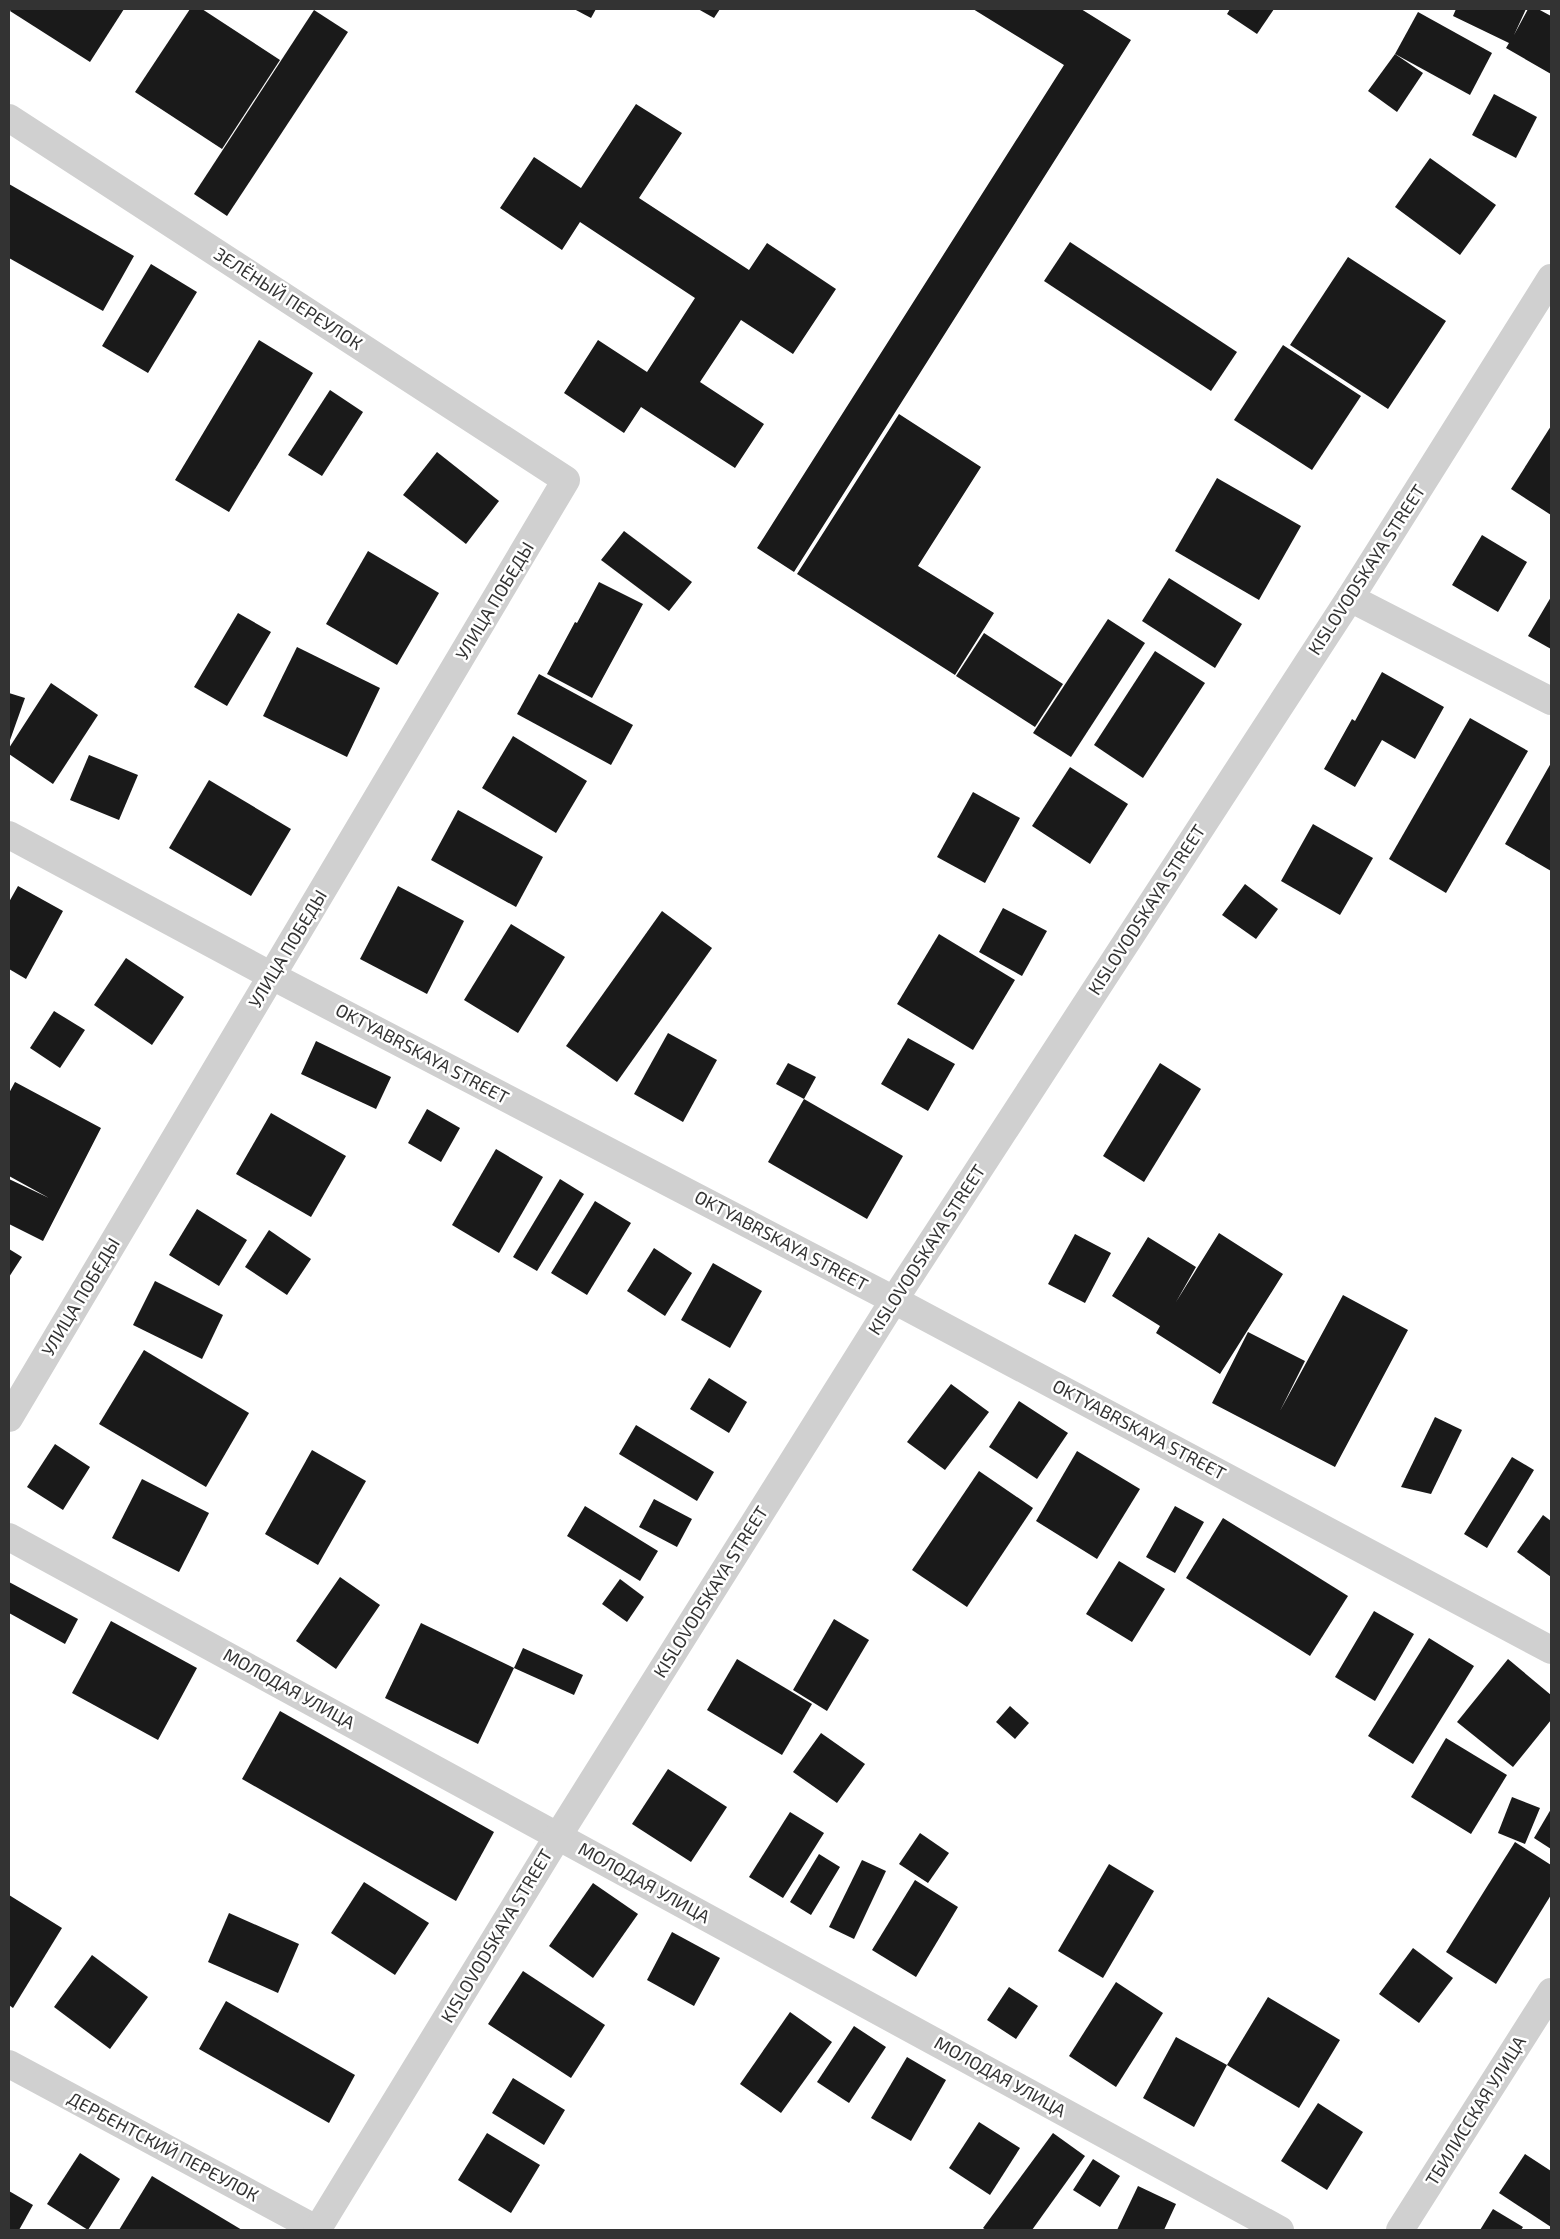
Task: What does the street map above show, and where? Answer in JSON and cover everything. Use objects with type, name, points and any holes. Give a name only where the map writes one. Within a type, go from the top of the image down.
[{"type":"street","name":"ЗЕЛЁНЫЙ ПЕРЕУЛОК","points":[[9,118],[566,480]]},
{"type":"street","name":"KISLOVODSKAYA STREET","points":[[317,2230],[558,1836],[894,1300],[1350,598],[1551,278]]},
{"type":"street","name":"УЛИЦА ПОБЕДЫ","points":[[9,1418],[566,480]]},
{"type":"street","points":[[1350,598],[1551,701]]},
{"type":"street","name":"OKTYABRSKAYA STREET","points":[[9,835],[272,976],[894,1300],[1551,1650]]},
{"type":"street","name":"МОЛОДАЯ УЛИЦА","points":[[9,1537],[1280,2230]]},
{"type":"street","name":"ТБИЛИССКАЯ УЛИЦА","points":[[1400,2230],[1551,1992]]},
{"type":"street","name":"ДЕРБЕНТСКИЙ ПЕРЕУЛОК","points":[[9,2064],[317,2230]]},
{"type":"building","points":[[11,9],[124,9],[90,62],[10,11]]},
{"type":"building","points":[[190,9],[202,9],[280,60],[222,149],[135,92]]},
{"type":"building","points":[[574,9],[596,9],[591,18]]},
{"type":"building","points":[[698,9],[720,9],[714,18]]},
{"type":"building","points":[[973,9],[1081,9],[1131,40],[794,572],[757,548],[1064,65]]},
{"type":"building","points":[[1230,9],[1274,9],[1257,34],[1227,14]]},
{"type":"building","points":[[1456,9],[1526,9],[1514,35],[1528,9],[1538,9],[1551,16],[1551,74],[1506,48],[1509,43],[1453,16]]},
{"type":"building","points":[[314,10],[348,32],[227,216],[194,194]]},
{"type":"building","points":[[1418,12],[1492,53],[1470,95],[1395,54]]},
{"type":"building","points":[[1395,54],[1423,73],[1397,112],[1368,91]]},
{"type":"building","points":[[1494,94],[1537,117],[1516,158],[1472,135]]},
{"type":"building","points":[[636,104],[682,133],[639,198],[749,270],[767,243],[836,289],[793,354],[741,320],[700,382],[764,424],[735,468],[641,407],[624,433],[564,393],[598,340],[647,372],[695,298],[580,222],[562,250],[500,208],[534,157],[581,188]]},
{"type":"building","points":[[1430,158],[1496,205],[1460,255],[1395,207]]},
{"type":"building","points":[[9,184],[134,256],[103,311],[9,258]]},
{"type":"building","points":[[1070,242],[1237,352],[1211,391],[1044,281]]},
{"type":"building","points":[[1348,257],[1446,321],[1388,409],[1290,345]]},
{"type":"building","points":[[151,264],[197,292],[148,373],[102,346]]},
{"type":"building","points":[[259,340],[313,373],[229,512],[175,480]]},
{"type":"building","points":[[1283,345],[1361,396],[1312,470],[1234,420]]},
{"type":"building","points":[[330,390],[363,412],[322,476],[288,455]]},
{"type":"building","points":[[899,414],[981,467],[918,566],[994,613],[955,675],[797,574]]},
{"type":"building","points":[[1551,426],[1551,515],[1511,489]]},
{"type":"building","points":[[437,452],[499,501],[466,544],[403,495]]},
{"type":"building","points":[[1217,478],[1301,526],[1259,600],[1175,551]]},
{"type":"building","points":[[624,531],[692,582],[669,611],[601,560]]},
{"type":"building","points":[[1482,535],[1527,562],[1498,612],[1452,585]]},
{"type":"building","points":[[368,551],[439,593],[397,665],[326,624]]},
{"type":"building","points":[[1169,578],[1242,624],[1215,668],[1142,621]]},
{"type":"building","points":[[599,582],[643,604],[592,698],[547,674]]},
{"type":"building","points":[[1551,597],[1551,649],[1528,636]]},
{"type":"building","points":[[238,613],[271,632],[227,706],[194,687]]},
{"type":"building","points":[[1108,619],[1145,643],[1071,757],[1033,733]]},
{"type":"building","points":[[984,633],[1063,684],[1035,727],[956,676]]},
{"type":"building","points":[[297,647],[380,688],[347,757],[263,716]]},
{"type":"building","points":[[1155,651],[1205,683],[1143,778],[1094,745]]},
{"type":"building","points":[[1382,672],[1444,707],[1415,759],[1382,740],[1355,787],[1324,769],[1352,719],[1355,721]]},
{"type":"building","points":[[539,674],[633,725],[611,765],[517,714]]},
{"type":"building","points":[[51,683],[98,715],[53,784],[9,754],[9,748]]},
{"type":"building","points":[[9,693],[25,698],[9,743]]},
{"type":"building","points":[[1470,718],[1528,751],[1446,893],[1389,859]]},
{"type":"building","points":[[513,736],[587,781],[556,833],[482,788]]},
{"type":"building","points":[[89,755],[138,775],[119,820],[70,800]]},
{"type":"building","points":[[1551,763],[1551,871],[1505,844]]},
{"type":"building","points":[[1070,767],[1128,804],[1090,864],[1032,826]]},
{"type":"building","points":[[209,780],[291,829],[251,896],[169,848]]},
{"type":"building","points":[[973,792],[1020,818],[985,883],[937,857]]},
{"type":"building","points":[[458,810],[543,857],[516,907],[431,860]]},
{"type":"building","points":[[1313,824],[1373,858],[1340,915],[1281,881]]},
{"type":"building","points":[[1245,884],[1278,909],[1256,939],[1222,915]]},
{"type":"building","points":[[18,886],[63,911],[26,979],[9,969],[9,902]]},
{"type":"building","points":[[398,886],[464,921],[427,994],[360,959]]},
{"type":"building","points":[[1003,908],[1047,931],[1022,976],[979,952]]},
{"type":"building","points":[[662,911],[712,948],[617,1082],[566,1046]]},
{"type":"building","points":[[511,924],[565,957],[518,1033],[464,1000]]},
{"type":"building","points":[[939,934],[1015,980],[973,1050],[897,1004]]},
{"type":"building","points":[[126,958],[184,997],[152,1045],[94,1005]]},
{"type":"building","points":[[54,1011],[85,1030],[60,1068],[30,1048]]},
{"type":"building","points":[[668,1033],[717,1060],[683,1122],[634,1094]]},
{"type":"building","points":[[908,1038],[955,1064],[928,1111],[881,1084]]},
{"type":"building","points":[[316,1041],[391,1077],[376,1109],[301,1074]]},
{"type":"building","points":[[788,1063],[816,1077],[804,1099],[776,1084]]},
{"type":"building","points":[[1160,1063],[1201,1089],[1144,1182],[1103,1156]]},
{"type":"building","points":[[15,1082],[101,1128],[43,1241],[9,1224],[9,1179],[49,1198],[9,1176],[9,1093]]},
{"type":"building","points":[[804,1099],[903,1156],[867,1219],[768,1162]]},
{"type":"building","points":[[427,1109],[460,1128],[441,1162],[408,1143]]},
{"type":"building","points":[[271,1113],[346,1156],[311,1217],[236,1174]]},
{"type":"building","points":[[496,1149],[543,1177],[499,1253],[452,1225]]},
{"type":"building","points":[[560,1179],[584,1194],[537,1271],[513,1257]]},
{"type":"building","points":[[595,1201],[631,1223],[587,1295],[551,1273]]},
{"type":"building","points":[[197,1209],[247,1240],[219,1286],[169,1255]]},
{"type":"building","points":[[269,1230],[311,1259],[287,1295],[245,1267]]},
{"type":"building","points":[[1219,1233],[1283,1274],[1220,1374],[1156,1333],[1160,1326],[1112,1296],[1148,1237],[1196,1267],[1176,1302]]},
{"type":"building","points":[[1075,1234],[1111,1253],[1085,1303],[1048,1284]]},
{"type":"building","points":[[654,1248],[692,1273],[665,1316],[627,1291]]},
{"type":"building","points":[[9,1249],[22,1257],[9,1277]]},
{"type":"building","points":[[713,1263],[762,1291],[730,1348],[681,1320]]},
{"type":"building","points":[[155,1281],[223,1315],[202,1359],[133,1325]]},
{"type":"building","points":[[1343,1295],[1408,1330],[1335,1467],[1212,1403],[1248,1332],[1305,1361],[1280,1411]]},
{"type":"building","points":[[144,1350],[249,1413],[206,1487],[99,1424]]},
{"type":"building","points":[[709,1378],[747,1402],[729,1433],[690,1409]]},
{"type":"building","points":[[951,1384],[989,1412],[945,1470],[907,1442]]},
{"type":"building","points":[[1019,1401],[1068,1433],[1037,1479],[989,1447]]},
{"type":"building","points":[[1435,1417],[1462,1430],[1431,1494],[1401,1487]]},
{"type":"building","points":[[636,1425],[714,1472],[697,1501],[619,1454]]},
{"type":"building","points":[[55,1444],[90,1467],[63,1510],[27,1487]]},
{"type":"building","points":[[312,1450],[366,1481],[318,1565],[265,1534]]},
{"type":"building","points":[[1077,1451],[1140,1489],[1097,1559],[1036,1521]]},
{"type":"building","points":[[1512,1457],[1534,1470],[1487,1548],[1464,1534]]},
{"type":"building","points":[[979,1471],[1033,1508],[967,1607],[912,1570]]},
{"type":"building","points":[[142,1479],[209,1513],[179,1572],[112,1538]]},
{"type":"building","points":[[654,1499],[692,1519],[677,1547],[639,1527]]},
{"type":"building","points":[[585,1506],[658,1551],[640,1581],[567,1536]]},
{"type":"building","points":[[1175,1506],[1204,1522],[1175,1573],[1146,1557]]},
{"type":"building","points":[[1543,1515],[1551,1521],[1551,1577],[1517,1552]]},
{"type":"building","points":[[1223,1518],[1348,1596],[1310,1656],[1186,1578]]},
{"type":"building","points":[[1119,1561],[1165,1589],[1132,1642],[1086,1614]]},
{"type":"building","points":[[340,1577],[380,1605],[336,1669],[296,1641]]},
{"type":"building","points":[[620,1579],[644,1597],[627,1622],[602,1604]]},
{"type":"building","points":[[9,1582],[78,1619],[65,1644],[9,1613]]},
{"type":"building","points":[[1374,1611],[1414,1634],[1375,1701],[1335,1677]]},
{"type":"building","points":[[834,1619],[869,1640],[827,1711],[793,1690]]},
{"type":"building","points":[[111,1621],[197,1668],[158,1740],[72,1693]]},
{"type":"building","points":[[421,1623],[514,1668],[478,1744],[385,1698]]},
{"type":"building","points":[[1429,1638],[1474,1666],[1413,1764],[1368,1736]]},
{"type":"building","points":[[523,1648],[583,1675],[574,1695],[514,1668]]},
{"type":"building","points":[[737,1659],[812,1704],[782,1755],[707,1710]]},
{"type":"building","points":[[1508,1659],[1551,1695],[1551,1720],[1513,1767],[1457,1722]]},
{"type":"building","points":[[1010,1706],[1029,1723],[1015,1739],[996,1722]]},
{"type":"building","points":[[280,1711],[494,1832],[456,1901],[242,1779]]},
{"type":"building","points":[[821,1733],[865,1764],[837,1803],[793,1772]]},
{"type":"building","points":[[1446,1738],[1507,1775],[1471,1834],[1411,1797]]},
{"type":"building","points":[[668,1769],[727,1807],[691,1862],[632,1824]]},
{"type":"building","points":[[1512,1797],[1540,1808],[1525,1844],[1498,1833]]},
{"type":"building","points":[[1551,1809],[1551,1849],[1534,1838]]},
{"type":"building","points":[[790,1812],[824,1833],[783,1898],[749,1877]]},
{"type":"building","points":[[920,1833],[949,1853],[928,1883],[899,1864]]},
{"type":"building","points":[[1515,1842],[1551,1865],[1551,1895],[1496,1984],[1446,1952]]},
{"type":"building","points":[[819,1854],[840,1867],[811,1915],[790,1902]]},
{"type":"building","points":[[862,1860],[886,1871],[854,1939],[829,1927]]},
{"type":"building","points":[[1109,1864],[1154,1891],[1103,1978],[1058,1951]]},
{"type":"building","points":[[915,1880],[958,1907],[916,1977],[872,1950]]},
{"type":"building","points":[[364,1882],[429,1923],[395,1975],[331,1933]]},
{"type":"building","points":[[593,1883],[638,1914],[593,1978],[549,1946]]},
{"type":"building","points":[[9,1895],[62,1928],[13,2008],[9,2005]]},
{"type":"building","points":[[229,1913],[299,1944],[278,1993],[208,1962]]},
{"type":"building","points":[[672,1932],[720,1958],[694,2006],[647,1980]]},
{"type":"building","points":[[1413,1948],[1453,1978],[1419,2023],[1379,1994]]},
{"type":"building","points":[[92,1955],[148,1997],[110,2049],[54,2007]]},
{"type":"building","points":[[523,1971],[605,2025],[571,2078],[488,2024]]},
{"type":"building","points":[[1116,1982],[1163,2013],[1116,2087],[1069,2056]]},
{"type":"building","points":[[1009,1987],[1038,2006],[1016,2039],[987,2020]]},
{"type":"building","points":[[1268,1997],[1340,2040],[1299,2108],[1227,2065]]},
{"type":"building","points":[[226,2001],[355,2075],[329,2123],[199,2049]]},
{"type":"building","points":[[790,2012],[832,2042],[781,2113],[740,2084]]},
{"type":"building","points":[[854,2026],[886,2047],[849,2103],[817,2082]]},
{"type":"building","points":[[1176,2037],[1227,2065],[1194,2127],[1143,2098]]},
{"type":"building","points":[[907,2057],[946,2080],[911,2141],[871,2118]]},
{"type":"building","points":[[513,2078],[565,2110],[544,2145],[492,2113]]},
{"type":"building","points":[[1318,2103],[1363,2132],[1327,2190],[1281,2161]]},
{"type":"building","points":[[979,2122],[1020,2148],[990,2195],[949,2168]]},
{"type":"building","points":[[487,2133],[540,2165],[511,2213],[458,2180]]},
{"type":"building","points":[[1053,2133],[1085,2156],[1032,2230],[986,2230],[983,2228]]},
{"type":"building","points":[[80,2153],[120,2179],[88,2230],[47,2204]]},
{"type":"building","points":[[1525,2154],[1551,2171],[1551,2227],[1499,2193]]},
{"type":"building","points":[[1093,2159],[1120,2176],[1100,2207],[1073,2190]]},
{"type":"building","points":[[152,2176],[242,2230],[119,2230]]},
{"type":"building","points":[[1138,2186],[1176,2204],[1164,2230],[1117,2230]]},
{"type":"building","points":[[9,2191],[33,2205],[19,2230],[9,2230]]},
{"type":"building","points":[[1493,2209],[1523,2227],[1521,2230],[1480,2230]]}]
